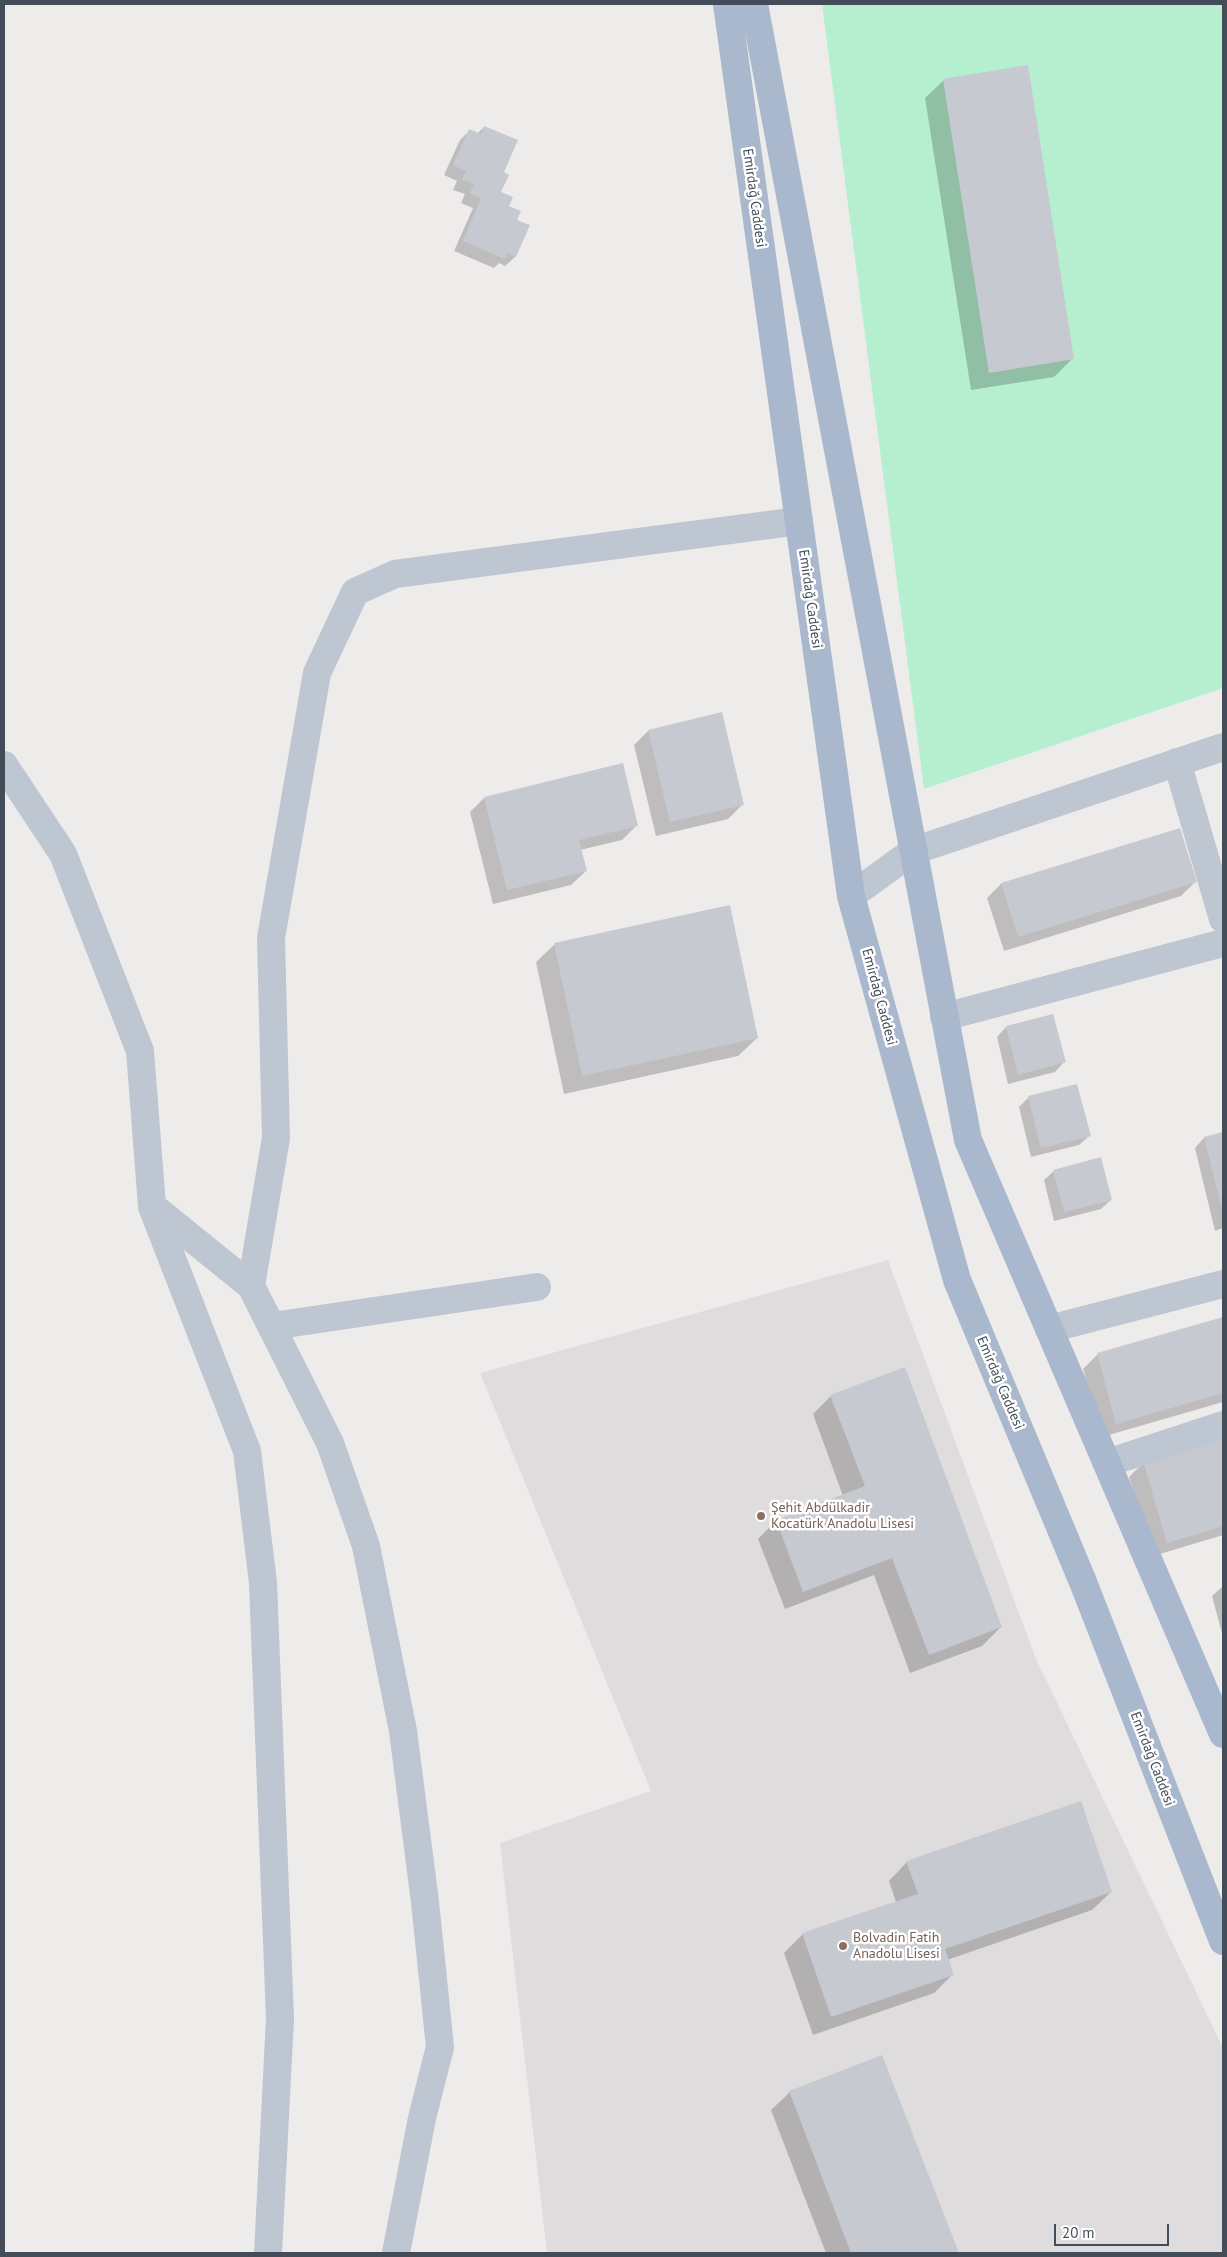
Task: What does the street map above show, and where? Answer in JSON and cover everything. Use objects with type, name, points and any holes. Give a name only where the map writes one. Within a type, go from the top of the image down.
[{"type":"main road","name":"Emirdağ Caddesi","points":[[727,4],[851,896],[957,1280],[1083,1582],[1223,1941]]},
{"type":"main road","points":[[754,4],[968,1140],[1223,1734]]},
{"type":"street","points":[[251,1286],[276,1138],[272,938],[317,673],[355,592],[395,574],[799,521]]},
{"type":"street","points":[[851,896],[913,852],[1223,747]]},
{"type":"street","points":[[1177,762],[1223,919]]},
{"type":"street","points":[[4,765],[63,854],[140,1051],[152,1206],[247,1451],[263,1583],[280,2018],[268,2253]]},
{"type":"street","points":[[944,1016],[1223,943]]},
{"type":"street","points":[[152,1206],[251,1286],[330,1442],[366,1546],[403,1731],[425,1902],[440,2047],[422,2118],[396,2253]]},
{"type":"street","points":[[1049,1329],[1223,1284]]},
{"type":"street","points":[[272,1326],[537,1287]]},
{"type":"street","points":[[1106,1463],[1223,1425]]},
{"type":"shaded area","name":"Bolvadin Fatih Anadolu Lisesi","points":[[888,1260],[1036,1659],[1223,2048],[1223,2253],[547,2253],[500,1843],[651,1791],[480,1373]]},
{"type":"green space","points":[[822,4],[1223,4],[1223,688],[924,789]]},
{"type":"building","points":[[1028,65],[1074,359],[989,373],[943,79]]},
{"type":"building","points":[[484,126],[518,140],[504,172],[509,175],[501,192],[513,197],[509,206],[521,211],[517,220],[530,225],[516,257],[507,253],[505,259],[463,241],[481,198],[470,193],[474,184],[462,180],[466,171],[453,165],[469,129],[481,134]]},
{"type":"building","points":[[722,712],[744,805],[670,822],[648,730]]},
{"type":"building","points":[[623,763],[638,826],[579,840],[587,871],[507,890],[484,797]]},
{"type":"building","points":[[1180,828],[1197,882],[1018,937],[1001,883]]},
{"type":"building","points":[[730,905],[758,1038],[582,1076],[554,943]]},
{"type":"building","points":[[1053,1014],[1066,1062],[1018,1075],[1006,1026]]},
{"type":"building","points":[[1077,1084],[1091,1136],[1041,1148],[1028,1096]]},
{"type":"building","points":[[1223,1132],[1223,1213],[1204,1137]]},
{"type":"building","points":[[1101,1157],[1112,1200],[1064,1212],[1053,1170]]},
{"type":"building","points":[[1223,1317],[1223,1393],[1116,1424],[1097,1353]]},
{"type":"building","points":[[905,1367],[1002,1627],[929,1655],[892,1558],[803,1592],[776,1520],[865,1486],[830,1395]]},
{"type":"building","points":[[1223,1436],[1223,1526],[1167,1543],[1143,1461]]},
{"type":"building","points":[[1081,1801],[1112,1892],[945,1949],[954,1975],[831,2017],[802,1933],[918,1894],[906,1861]]},
{"type":"building","points":[[882,2055],[959,2253],[851,2253],[789,2091]]},
{"type":"place","name":"Şehit Abdülkadir Kocatürk Anadolu Lisesi","points":[[761,1516]]},
{"type":"place","name":"Bolvadin Fatih Anadolu Lisesi","points":[[843,1946]]}]
